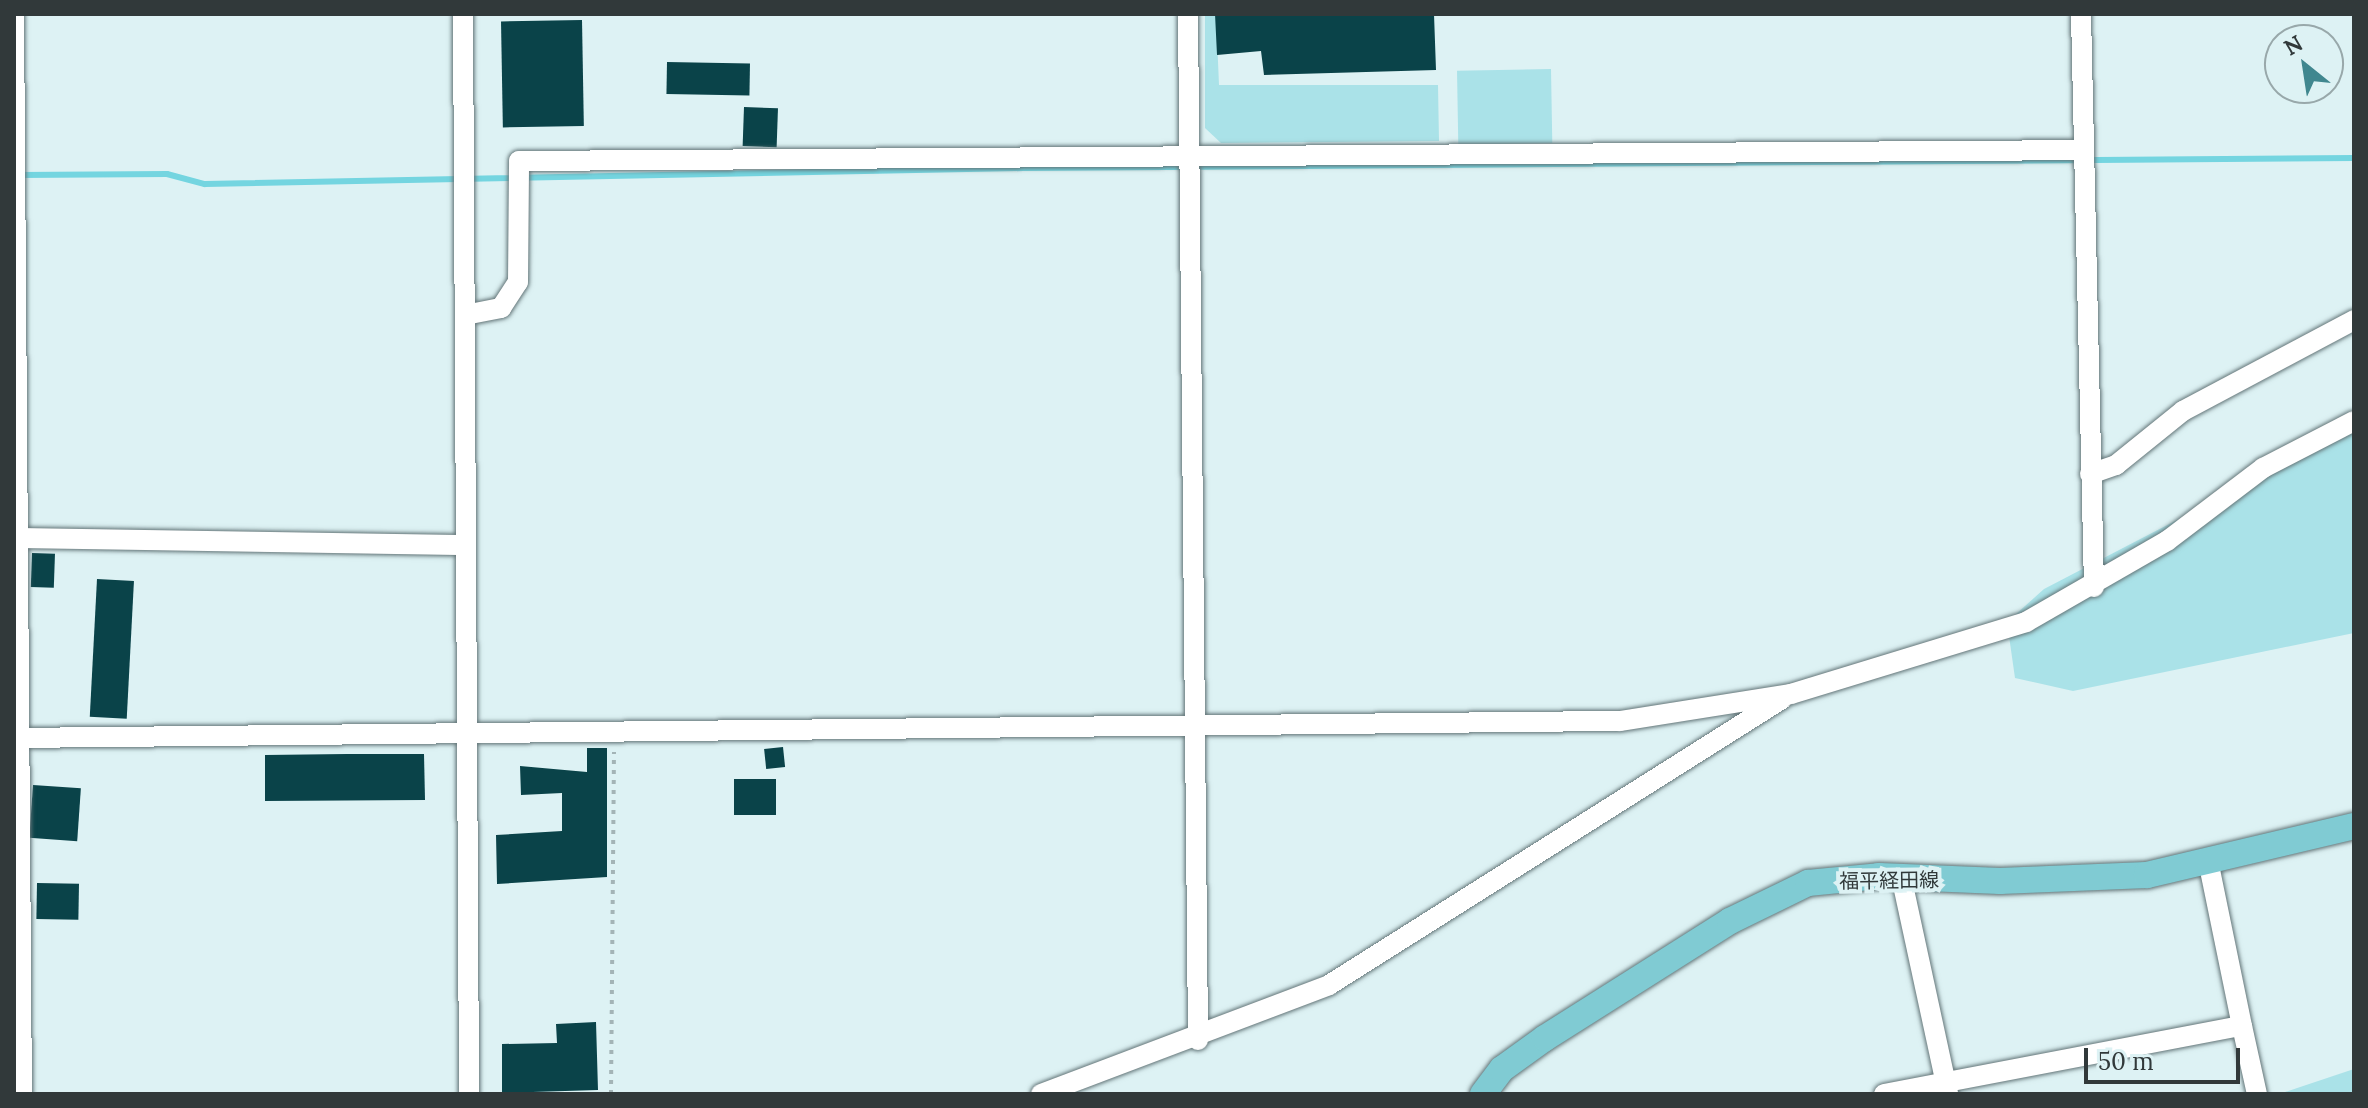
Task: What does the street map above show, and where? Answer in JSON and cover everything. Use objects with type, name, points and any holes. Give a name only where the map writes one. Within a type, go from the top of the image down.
[{"type":"main road","name":"福平経田線","points":[[1483,1094],[1502,1069],[1545,1038],[1730,921],[1808,883],[1901,876],[2147,875],[2354,826]]},
{"type":"street","points":[[14,14],[22,1094]]},
{"type":"street","points":[[463,14],[463,734],[469,1094]]},
{"type":"street","points":[[1188,14],[1194,156],[1198,1040]]},
{"type":"street","points":[[2081,14],[2094,587]]},
{"type":"street","points":[[465,315],[501,308],[518,282],[519,161],[2082,150]]},
{"type":"street","points":[[2090,474],[2116,465],[2183,411],[2354,320]]},
{"type":"street","points":[[17,738],[1198,729],[1620,721],[1791,694],[2026,622],[2094,587],[2263,468],[2354,421]]},
{"type":"street","points":[[16,538],[464,545]]},
{"type":"street","points":[[1041,1094],[1198,1040],[1329,985],[1791,694]]},
{"type":"street","points":[[2208,861],[2257,1094]]},
{"type":"street","points":[[1901,876],[1947,1088]]},
{"type":"street","points":[[1884,1094],[1947,1088],[2242,1026]]},
{"type":"path","points":[[611,1094],[614,733]]},
{"type":"shaded area","points":[[1205,14],[1216,14],[1219,85],[1438,85],[1439,141],[1221,143],[1205,128]]},
{"type":"shaded area","points":[[1551,69],[1552,143],[1458,145],[1457,71]]},
{"type":"shaded area","points":[[2354,411],[2354,633],[2073,691],[2015,678],[2007,622],[2044,589],[2331,440]]},
{"type":"shaded area","points":[[2354,1069],[2354,1094],[2281,1094],[2285,1092]]},
{"type":"building","points":[[1215,14],[1434,14],[1436,70],[1264,75],[1261,51],[1217,55]]},
{"type":"building","points":[[582,20],[584,126],[503,127],[501,21]]},
{"type":"building","points":[[667,62],[750,63],[749,95],[666,94]]},
{"type":"building","points":[[744,107],[778,108],[777,147],[743,146]]},
{"type":"building","points":[[32,553],[55,554],[54,588],[31,587]]},
{"type":"building","points":[[97,579],[134,581],[127,719],[90,717]]},
{"type":"building","points":[[783,747],[785,767],[766,769],[764,749]]},
{"type":"building","points":[[587,748],[607,748],[607,877],[497,884],[496,835],[562,831],[562,793],[521,795],[520,766],[587,772]]},
{"type":"building","points":[[424,754],[425,800],[265,801],[265,755]]},
{"type":"building","points":[[734,779],[776,779],[776,815],[734,815]]},
{"type":"building","points":[[33,785],[81,788],[77,841],[29,838]]},
{"type":"building","points":[[37,883],[79,884],[78,920],[36,919]]},
{"type":"building","points":[[596,1022],[598,1090],[502,1093],[502,1044],[557,1043],[556,1024]]},
{"type":"waterway","points":[[19,175],[167,174],[205,184],[1023,168],[2354,158]]}]
